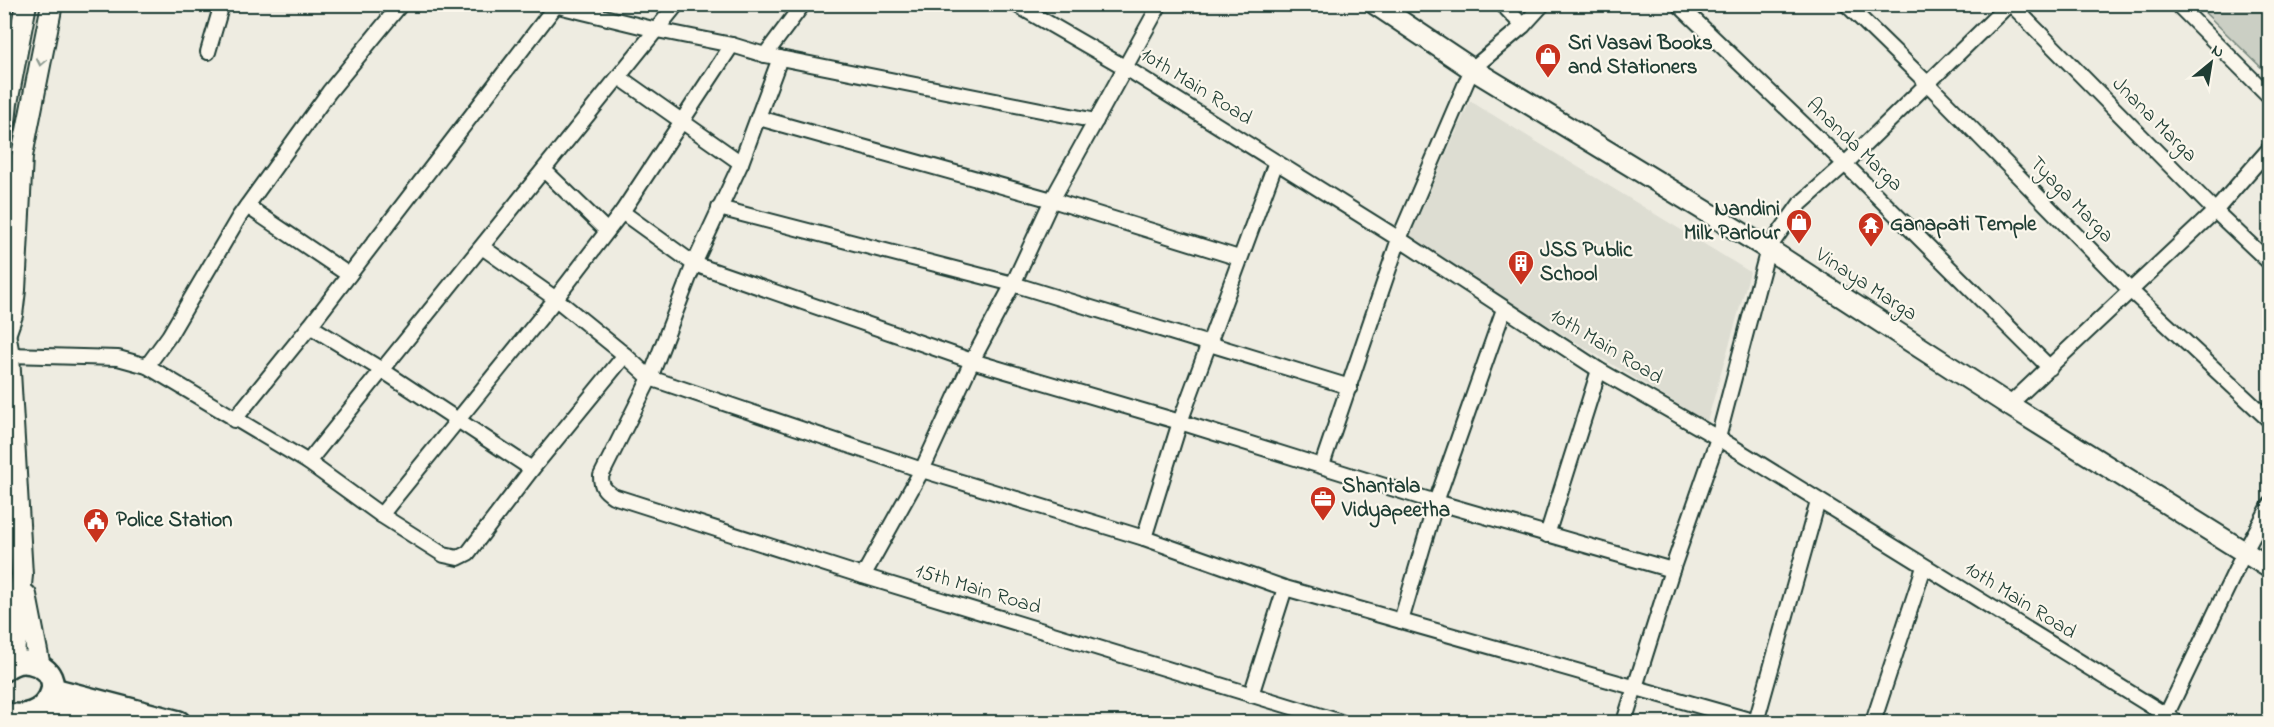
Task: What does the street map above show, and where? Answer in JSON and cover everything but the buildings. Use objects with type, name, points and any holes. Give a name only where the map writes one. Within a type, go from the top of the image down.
[{"type":"main road","points":[[8,666],[27,662],[40,667],[51,680],[52,700],[41,717]]},
{"type":"main road","points":[[53,689],[179,723]]},
{"type":"main road","points":[[4,713],[20,720],[88,711],[143,723]]},
{"type":"street","points":[[4,132],[7,103],[26,4]]},
{"type":"street","points":[[40,667],[22,575],[9,355],[5,330],[12,315],[15,290],[22,156],[52,4]]},
{"type":"street","points":[[208,52],[222,4]]},
{"type":"street","points":[[147,366],[169,336],[247,206],[329,92],[401,4]]},
{"type":"street","points":[[308,462],[677,4]]},
{"type":"street","points":[[765,55],[803,4]]},
{"type":"street","name":"10th Main Road","points":[[1015,4],[1126,68],[1400,239],[1599,370],[1718,438],[2169,720]]},
{"type":"street","points":[[863,576],[922,470],[972,361],[1013,284],[1052,200],[1160,4]]},
{"type":"street","name":"Vinaya Marga","points":[[1375,4],[1472,69],[1768,249],[2009,405],[2270,568]]},
{"type":"street","points":[[1502,4],[1523,26]]},
{"type":"street","points":[[1322,465],[1400,239],[1472,69],[1523,26],[1543,4]]},
{"type":"street","name":"Ananda Marga","points":[[1678,4],[1845,164],[2050,368]]},
{"type":"street","name":"Tyaga Marga","points":[[1846,4],[1927,83],[2131,291],[2270,421]]},
{"type":"street","points":[[1624,723],[1672,570],[1718,438],[1768,249],[1800,204],[1845,164],[2010,4]]},
{"type":"street","name":"Jnana Marga","points":[[2010,4],[2215,211],[2270,263]]},
{"type":"street","points":[[2178,4],[2270,97]]},
{"type":"street","points":[[234,420],[310,326],[554,5],[657,30],[732,45],[765,55],[1096,121]]},
{"type":"street","points":[[381,515],[556,299],[622,212],[732,45]]},
{"type":"street","points":[[650,378],[694,264],[741,163],[780,58]]},
{"type":"street","points":[[619,77],[741,163]]},
{"type":"street","points":[[759,118],[1052,200],[1239,258]]},
{"type":"street","points":[[2009,405],[2215,211],[2270,148]]},
{"type":"street","points":[[1144,538],[1180,422],[1276,162]]},
{"type":"street","points":[[544,170],[607,231]]},
{"type":"street","points":[[247,206],[349,275]]},
{"type":"street","points":[[719,208],[1013,284],[1350,387]]},
{"type":"street","points":[[622,212],[694,264],[972,361],[1322,465],[1436,502],[1672,570]]},
{"type":"street","points":[[482,246],[556,299],[650,378],[922,470],[1144,538],[1285,588],[1756,722],[1818,501]]},
{"type":"street","points":[[1401,621],[1436,502],[1504,309]]},
{"type":"street","points":[[310,326],[382,370],[532,469]]},
{"type":"street","points":[[9,355],[118,358],[147,366],[234,420],[308,462],[381,515],[444,555],[453,558],[463,557],[468,553],[532,469],[625,355]]},
{"type":"street","points":[[1547,535],[1599,370]]},
{"type":"street","name":"15th Main Road","points":[[650,378],[601,476],[601,485],[612,496],[1341,723]]},
{"type":"street","points":[[2169,720],[2244,553],[2270,505]]},
{"type":"street","points":[[1873,723],[1924,567]]},
{"type":"street","points":[[8,666],[22,575]]},
{"type":"street","points":[[1251,695],[1285,588]]},
{"type":"street","points":[[4,713],[10,723]]},
{"type":"shaded area","points":[[2197,5],[2269,5],[2269,75]]},
{"type":"shaded area","points":[[1470,101],[1750,272],[1707,422],[1408,240]]},
{"type":"place","name":"Sri Vasavi Books and Stationers","points":[[1548,79]]},
{"type":"place","name":"Nandini Milk Parlour","points":[[1799,245]]},
{"type":"place","name":"Ganapati Temple","points":[[1871,248]]},
{"type":"place","name":"JSS Public School","points":[[1521,286]]},
{"type":"place","name":"Shantala Vidyapeetha","points":[[1323,522]]},
{"type":"place","name":"Police Station","points":[[96,544]]}]
